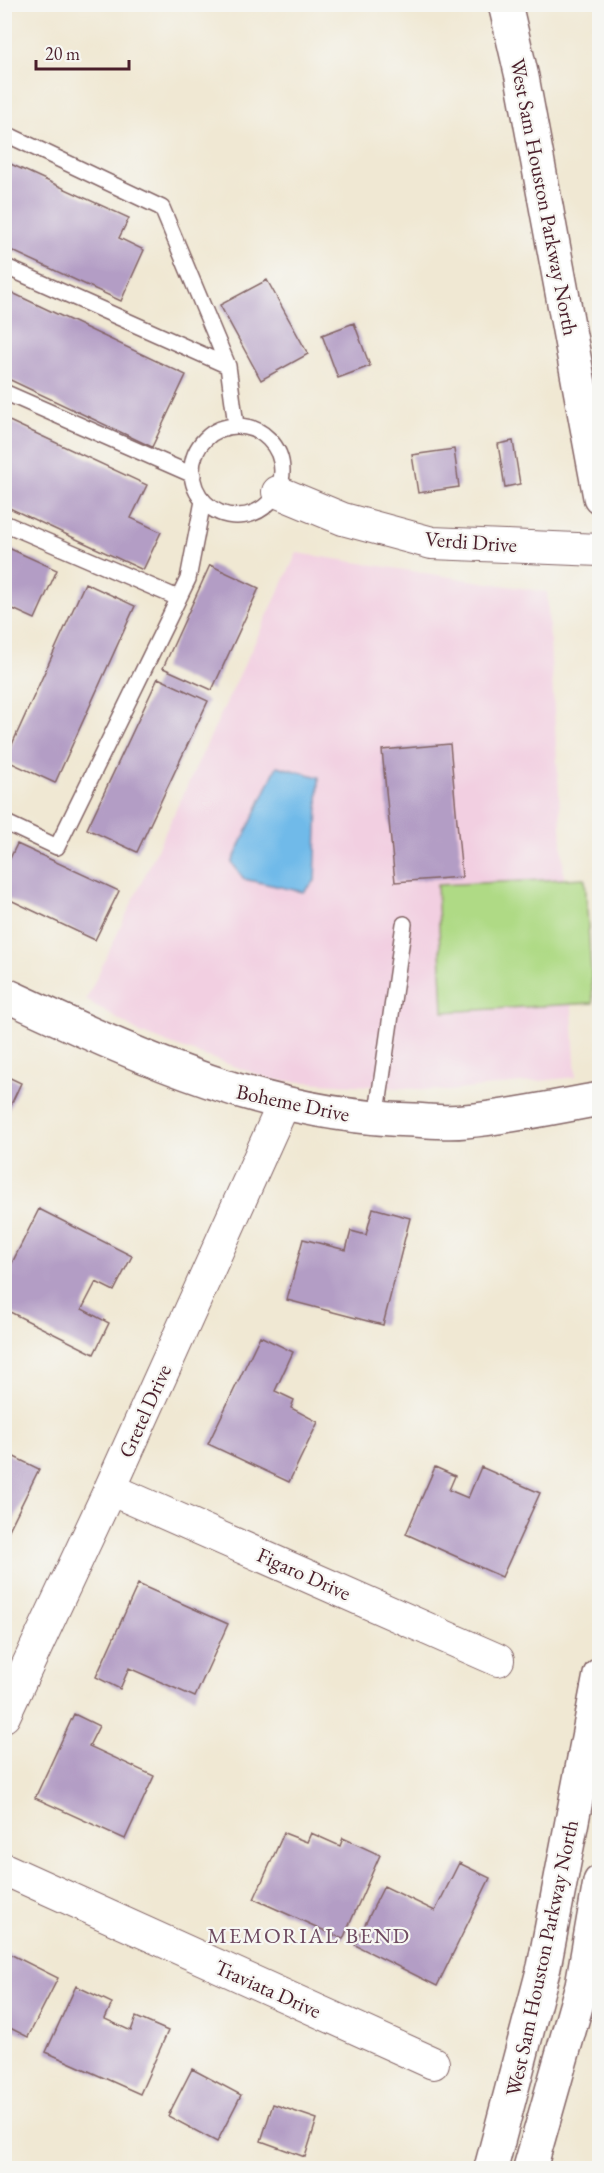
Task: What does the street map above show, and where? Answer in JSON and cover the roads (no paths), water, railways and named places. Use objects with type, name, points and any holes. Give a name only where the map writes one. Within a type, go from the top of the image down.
[{"type":"main road","name":"West Sam Houston Parkway North","points":[[505,4],[524,89],[600,497]]},
{"type":"main road","name":"Boheme Drive","points":[[4,994],[129,1052],[214,1084],[283,1105],[376,1120],[463,1121],[600,1100]]},
{"type":"main road","name":"West Sam Houston Parkway North","points":[[491,2169],[511,2100],[544,1967],[600,1675]]},
{"type":"main road","points":[[530,2169],[582,1985],[600,1882]]},
{"type":"street","name":"Verdi Drive","points":[[278,492],[343,519],[432,543],[600,550]]},
{"type":"street","name":"Gretel Drive","points":[[4,1716],[110,1489],[283,1105]]},
{"type":"street","name":"Figaro Drive","points":[[110,1489],[498,1660]]},
{"type":"street","name":"Traviata Drive","points":[[4,1869],[433,2063]]},
{"type":"lane","points":[[4,133],[162,208],[228,366],[236,425]]},
{"type":"lane","points":[[4,266],[228,366]]},
{"type":"lane","points":[[4,392],[193,475]]},
{"type":"lane","points":[[236,425],[259,430],[276,447],[283,469],[278,492],[264,508],[243,516],[221,513],[203,501],[193,483],[192,462],[200,443],[216,430],[236,425]]},
{"type":"lane","points":[[4,822],[57,847],[188,579],[203,501]]},
{"type":"lane","points":[[4,523],[178,598]]},
{"type":"lane","points":[[376,1120],[404,924]]},
{"type":"water","points":[[277,766],[319,777],[315,881],[303,892],[244,879],[232,863]]},
{"type":"district","name":"MEMORIAL BEND","points":[[309,1935]]}]
